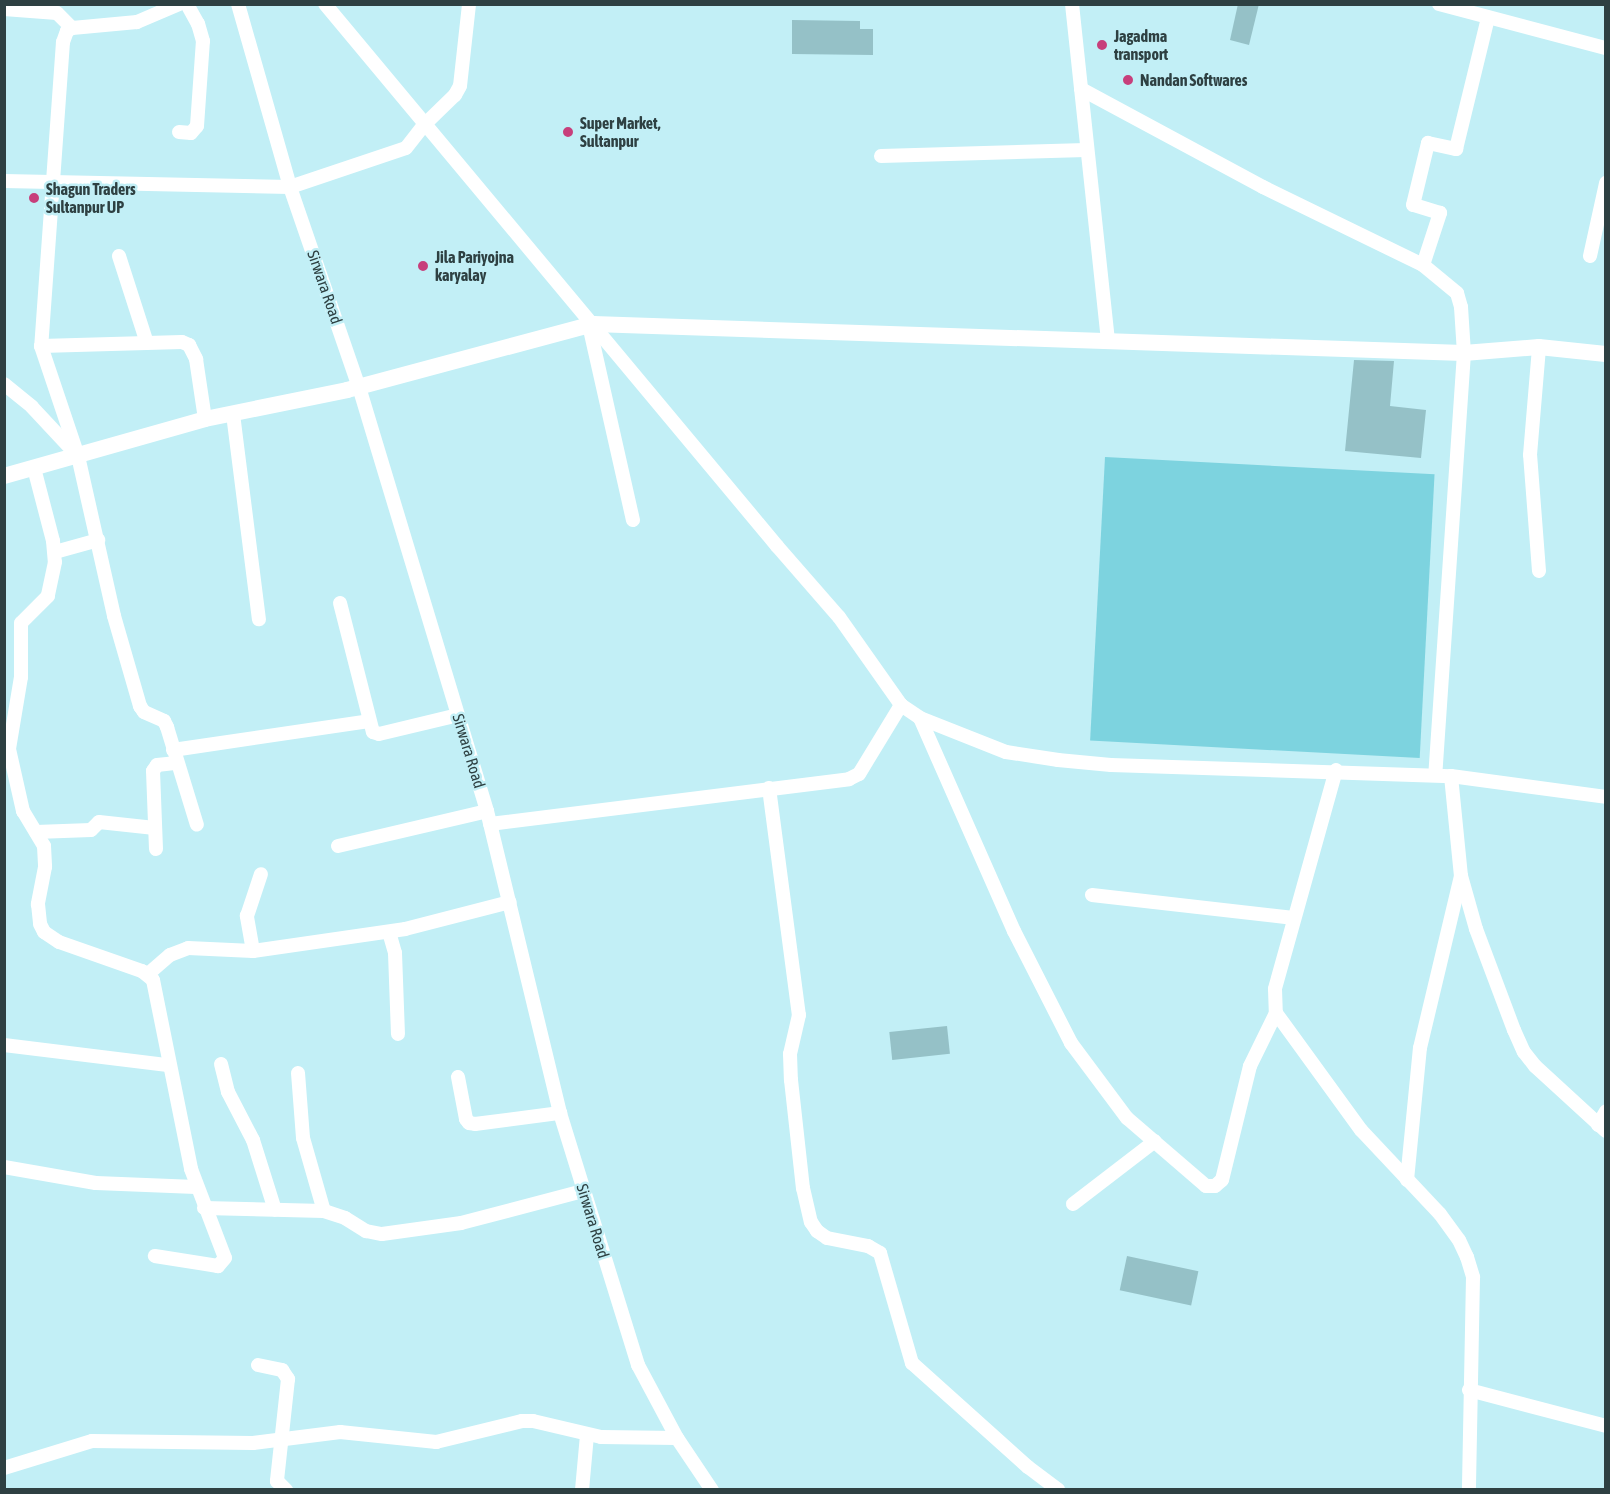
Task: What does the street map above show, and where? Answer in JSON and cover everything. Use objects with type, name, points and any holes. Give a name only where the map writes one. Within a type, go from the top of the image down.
[{"type":"street","points":[[179,4],[137,22],[72,28],[67,31],[63,42],[41,346],[78,456],[114,616],[140,706],[144,712],[164,721],[196,825]]},
{"type":"street","points":[[179,132],[191,133],[197,126],[203,41],[198,24],[187,4]]},
{"type":"street","name":"Sirwara Road","points":[[238,4],[290,187],[359,387],[489,818],[560,1113],[638,1365],[678,1438],[712,1490]]},
{"type":"street","points":[[325,4],[591,325],[839,617],[901,705],[920,718],[1006,752],[1058,760],[1112,765],[1336,770],[1451,776],[1605,797]]},
{"type":"street","points":[[4,181],[290,187],[406,148],[424,125],[455,95],[460,86],[469,4]]},
{"type":"street","points":[[1072,4],[1108,342]]},
{"type":"street","points":[[1439,4],[1605,48]]},
{"type":"street","points":[[4,9],[57,13],[72,28]]},
{"type":"street","points":[[1423,265],[1440,213],[1413,205],[1428,143],[1456,149],[1488,18]]},
{"type":"street","points":[[1081,89],[1263,187],[1423,265],[1447,282],[1457,293],[1461,307],[1464,353],[1435,775]]},
{"type":"street","points":[[881,156],[1086,150]]},
{"type":"street","points":[[1590,256],[1605,183]]},
{"type":"street","points":[[119,256],[147,343]]},
{"type":"street","points":[[591,325],[633,520]]},
{"type":"street","points":[[4,476],[205,419],[359,387],[591,325],[1464,353],[1539,347],[1605,354]]},
{"type":"street","points":[[41,346],[182,342],[189,345],[196,359],[205,419]]},
{"type":"street","points":[[1539,347],[1530,456],[1539,572]]},
{"type":"street","points":[[4,384],[32,408],[78,456]]},
{"type":"street","points":[[233,414],[259,619]]},
{"type":"street","points":[[34,468],[55,552],[48,596],[21,623],[21,677],[7,749],[23,811],[42,840],[45,855],[38,913],[44,932],[59,942],[148,974],[153,980],[168,1065],[196,1187],[225,1258],[218,1266],[155,1256]]},
{"type":"street","points":[[55,552],[98,540]]},
{"type":"street","points":[[340,603],[373,732],[379,734],[458,715]]},
{"type":"street","points":[[338,846],[489,818],[849,779],[859,774],[901,705]]},
{"type":"street","points":[[920,718],[1014,931],[1071,1043],[1127,1118],[1206,1186],[1215,1186],[1222,1180],[1250,1066],[1276,1013],[1275,989],[1336,770]]},
{"type":"street","points":[[156,849],[153,771],[157,765],[175,757],[369,721]]},
{"type":"street","points":[[1451,776],[1461,876],[1476,929],[1524,1052],[1534,1066],[1602,1128]]},
{"type":"street","points":[[769,788],[799,1015],[790,1053],[791,1080],[803,1188],[812,1222],[817,1231],[827,1238],[868,1246],[880,1253],[912,1363],[1019,1460],[1058,1490]]},
{"type":"street","points":[[36,832],[88,831],[99,822],[155,828]]},
{"type":"street","points":[[253,951],[247,916],[261,874]]},
{"type":"street","points":[[1407,1180],[1420,1048],[1461,876]]},
{"type":"street","points":[[1092,895],[1294,918]]},
{"type":"street","points":[[148,974],[170,956],[189,948],[253,951],[389,932],[510,902]]},
{"type":"street","points":[[389,932],[395,953],[398,1034]]},
{"type":"street","points":[[1276,1013],[1361,1130],[1440,1214],[1459,1240],[1473,1277],[1469,1390],[1469,1490]]},
{"type":"street","points":[[4,1045],[168,1065]]},
{"type":"street","points":[[221,1064],[228,1092],[253,1140],[275,1210]]},
{"type":"street","points":[[298,1073],[303,1138],[324,1211]]},
{"type":"street","points":[[458,1077],[466,1119],[469,1123],[560,1113]]},
{"type":"street","points":[[1602,1128],[1605,1111]]},
{"type":"street","points":[[1073,1204],[1155,1141]]},
{"type":"street","points":[[4,1167],[90,1182],[196,1187]]},
{"type":"street","points":[[204,1208],[324,1211],[345,1218],[366,1231],[382,1234],[461,1222],[583,1191]]},
{"type":"street","points":[[258,1365],[282,1370],[288,1379],[277,1482],[286,1490]]},
{"type":"street","points":[[1469,1390],[1605,1426]]},
{"type":"street","points":[[4,1468],[92,1442],[253,1443],[340,1432],[436,1442],[510,1423],[533,1421],[587,1435],[678,1438]]},
{"type":"street","points":[[582,1490],[587,1435]]},
{"type":"shaded area","points":[[1105,457],[1435,474],[1420,758],[1090,741]]},
{"type":"building","points":[[1238,4],[1259,4],[1249,45],[1230,40]]},
{"type":"building","points":[[792,20],[860,21],[860,29],[873,29],[873,55],[792,54]]},
{"type":"building","points":[[1354,360],[1394,361],[1390,406],[1426,410],[1421,458],[1345,451]]},
{"type":"building","points":[[947,1026],[950,1054],[892,1060],[889,1032]]},
{"type":"building","points":[[1127,1256],[1198,1271],[1191,1305],[1120,1290]]},
{"type":"place","name":"Jagadma transport","points":[[1102,45]]},
{"type":"place","name":"Nandan Softwares","points":[[1128,80]]},
{"type":"place","name":"Super Market, Sultanpur","points":[[568,132]]},
{"type":"place","name":"Shagun Traders Sultanpur UP","points":[[34,198]]},
{"type":"place","name":"Jila Pariyojna karyalay","points":[[423,266]]}]
